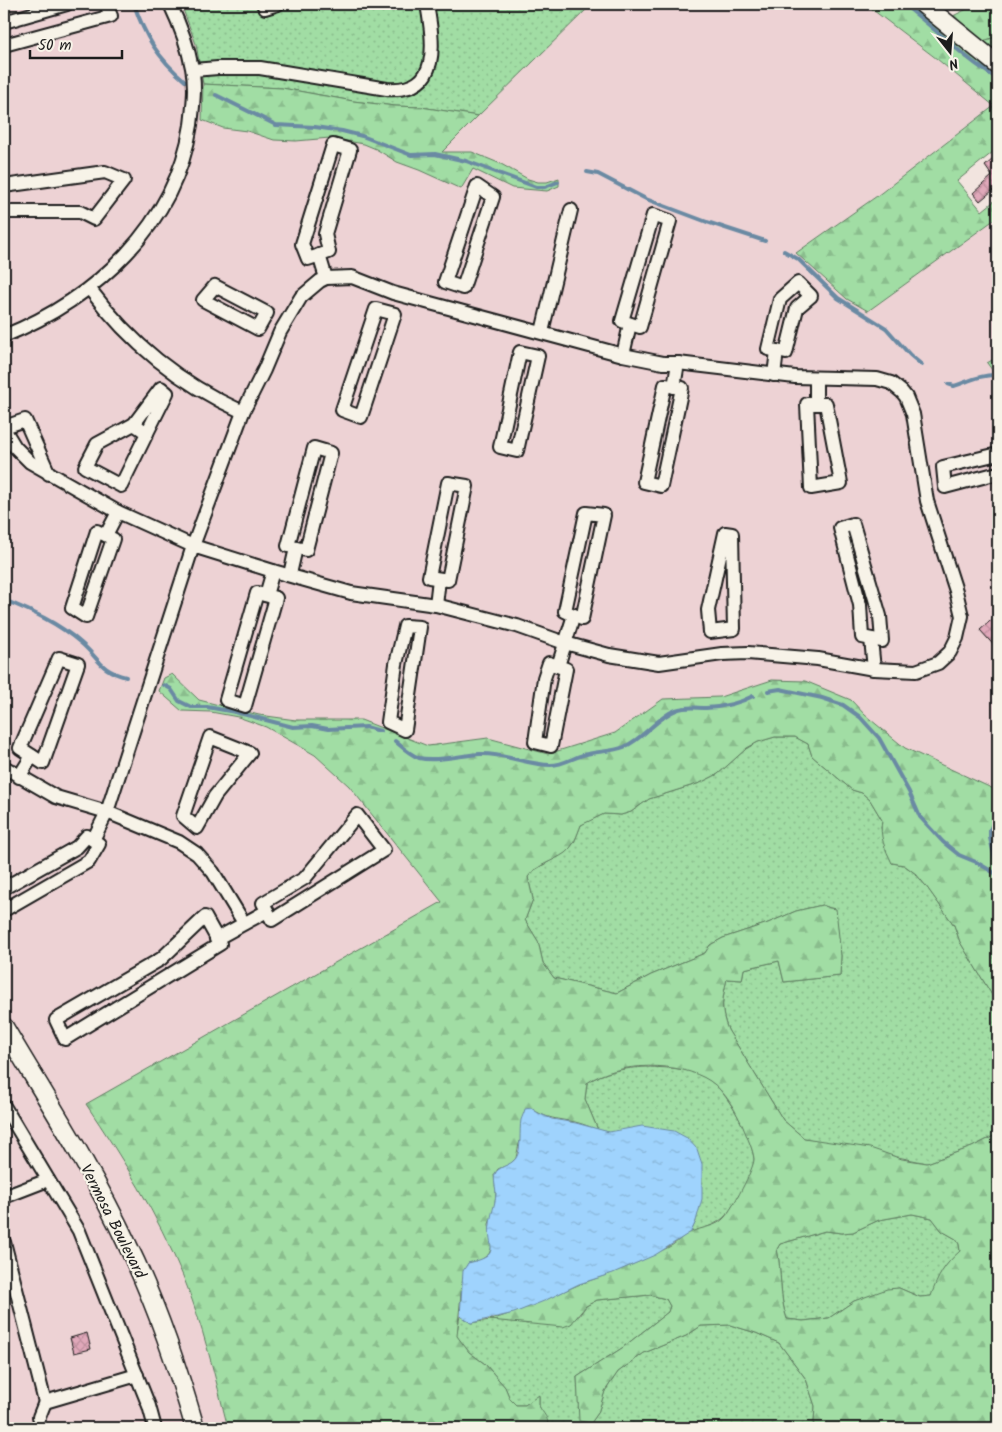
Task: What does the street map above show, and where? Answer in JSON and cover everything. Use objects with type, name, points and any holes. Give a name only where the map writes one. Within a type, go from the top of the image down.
[{"type":"main road","points":[[923,4],[998,65]]},
{"type":"main road","name":"Vermosa Boulevard","points":[[4,1027],[94,1180],[128,1244],[166,1337],[196,1428]]},
{"type":"street","points":[[4,22],[68,4]]},
{"type":"street","points":[[4,45],[111,16],[106,4]]},
{"type":"street","points":[[4,336],[49,314],[89,288],[135,245],[155,218],[169,194],[178,175],[189,134],[193,98],[193,70],[182,32],[170,4]]},
{"type":"street","points":[[264,4],[265,8],[278,4]]},
{"type":"street","points":[[193,70],[260,68],[387,89],[403,89],[423,77],[430,64],[432,41],[427,4]]},
{"type":"street","points":[[333,145],[350,150],[325,234],[329,252],[319,255],[308,258],[302,244],[333,145]]},
{"type":"street","points":[[4,186],[105,172],[124,180],[94,219],[80,212],[4,212]]},
{"type":"street","points":[[477,186],[494,196],[463,288],[454,285],[445,282],[477,186]]},
{"type":"street","points":[[529,354],[539,332],[571,210]]},
{"type":"street","points":[[653,215],[670,222],[640,327],[630,324],[622,321],[653,215]]},
{"type":"street","points":[[319,255],[326,278]]},
{"type":"street","points":[[49,474],[25,420],[5,434],[30,462],[49,474],[118,512],[193,546],[273,571],[290,574],[351,592],[418,604],[436,605],[517,626],[565,643],[609,655],[659,663],[722,654],[748,653],[818,659],[874,669],[916,671],[938,663],[950,652],[957,638],[962,616],[956,591],[927,501],[913,414],[906,397],[891,383],[877,379],[816,378],[678,363],[663,364],[394,294],[352,277],[326,278],[301,297],[280,332],[243,412],[193,546],[107,812],[93,840]]},
{"type":"street","points":[[798,283],[811,296],[797,308],[786,353],[777,351],[768,349],[780,299],[798,283]]},
{"type":"street","points":[[451,308],[454,285]]},
{"type":"street","points":[[215,286],[267,313],[262,321],[258,329],[203,300],[215,286]]},
{"type":"street","points":[[89,288],[120,325],[156,360],[198,389],[243,412]]},
{"type":"street","points":[[386,312],[394,294]]},
{"type":"street","points":[[376,309],[386,312],[395,314],[361,416],[342,410],[376,309]]},
{"type":"street","points":[[262,321],[280,332]]},
{"type":"street","points":[[623,355],[630,324]]},
{"type":"street","points":[[774,374],[777,351]]},
{"type":"street","points":[[520,352],[529,354],[538,356],[517,451],[500,447],[520,352]]},
{"type":"street","points":[[674,387],[678,363]]},
{"type":"street","points":[[816,378],[816,404]]},
{"type":"street","points":[[665,385],[674,387],[682,388],[661,486],[644,482],[665,385]]},
{"type":"street","points":[[161,388],[167,393],[147,433],[120,486],[85,467],[96,444],[134,424],[161,388]]},
{"type":"street","points":[[807,404],[816,404],[826,404],[841,483],[811,488],[807,404]]},
{"type":"street","points":[[134,424],[147,433]]},
{"type":"street","points":[[314,448],[331,452],[306,550],[296,548],[288,546],[314,448]]},
{"type":"street","points":[[998,454],[943,467],[946,487],[998,473]]},
{"type":"street","points":[[92,497],[104,477]]},
{"type":"street","points":[[923,481],[944,477]]},
{"type":"street","points":[[448,483],[467,486],[448,580],[439,579],[429,577],[448,483]]},
{"type":"street","points":[[106,535],[118,512]]},
{"type":"street","points":[[586,513],[604,515],[582,619],[574,615],[566,611],[586,513]]},
{"type":"street","points":[[853,524],[880,616],[882,641],[871,639],[862,637],[860,605],[840,528],[853,524]]},
{"type":"street","points":[[97,531],[106,535],[113,539],[86,617],[72,608],[97,531]]},
{"type":"street","points":[[725,533],[732,534],[734,629],[722,631],[710,632],[708,610],[725,533]]},
{"type":"street","points":[[290,574],[296,548]]},
{"type":"street","points":[[266,595],[273,571]]},
{"type":"street","points":[[436,605],[439,579]]},
{"type":"street","points":[[257,593],[266,595],[276,598],[245,706],[226,700],[257,593]]},
{"type":"street","points":[[412,626],[418,604]]},
{"type":"street","points":[[558,666],[574,615]]},
{"type":"street","points":[[405,626],[412,626],[420,627],[404,730],[388,722],[396,664],[405,626]]},
{"type":"street","points":[[722,631],[722,654]]},
{"type":"street","points":[[871,639],[874,669]]},
{"type":"street","points":[[59,658],[78,664],[43,764],[32,756],[20,748],[59,658]]},
{"type":"street","points":[[549,663],[558,666],[566,669],[551,746],[534,742],[544,678],[549,663]]},
{"type":"street","points":[[210,737],[250,753],[215,796],[197,828],[190,822],[183,816],[210,737]]},
{"type":"street","points":[[19,777],[32,756]]},
{"type":"street","points":[[4,766],[19,777],[56,796],[107,812],[179,842],[197,854],[213,872],[244,923]]},
{"type":"street","points":[[357,814],[384,850],[272,920],[268,911],[263,903],[305,878],[357,814]]},
{"type":"street","points":[[179,842],[190,822]]},
{"type":"street","points":[[4,888],[77,846],[87,836],[99,844],[89,861],[4,910]]},
{"type":"street","points":[[216,938],[268,911]]},
{"type":"street","points":[[205,917],[216,938],[220,944],[65,1039],[56,1020],[161,959],[205,917]]},
{"type":"street","points":[[4,1106],[79,1231],[149,1406],[155,1428]]},
{"type":"street","points":[[4,1197],[48,1180]]},
{"type":"street","points":[[4,1242],[46,1402],[40,1417]]},
{"type":"street","points":[[46,1402],[137,1375]]},
{"type":"shaded area","points":[[4,4],[865,4],[995,105],[877,196],[797,253],[847,299],[868,311],[998,217],[998,360],[994,359],[987,363],[998,378],[998,791],[905,748],[865,715],[851,700],[772,680],[721,697],[663,699],[615,733],[548,754],[488,738],[428,746],[361,720],[296,720],[259,715],[199,700],[172,674],[211,712],[238,717],[266,727],[315,755],[349,786],[443,902],[87,1104],[140,1188],[170,1247],[205,1339],[228,1428],[4,1428]]},
{"type":"green space","points":[[181,4],[592,4],[478,116],[421,107],[353,101],[282,88],[203,84],[196,44]]},
{"type":"green space","points":[[865,4],[914,4],[998,70],[998,148],[957,181],[982,211],[998,198],[998,217],[868,311],[847,299],[796,253],[877,196],[994,106],[937,59]]},
{"type":"green space","points":[[977,4],[998,4],[998,36],[977,43],[947,19]]},
{"type":"green space","points":[[998,36],[998,61],[977,43]]},
{"type":"green space","points":[[203,84],[282,88],[353,101],[421,107],[478,116],[442,152],[472,152],[538,182],[547,182],[559,178],[559,186],[547,191],[512,188],[473,169],[461,189],[397,162],[364,144],[330,138],[296,141],[274,140],[247,131],[223,128],[202,120]]},
{"type":"green space","points":[[994,359],[998,360],[998,378],[987,363]]},
{"type":"green space","points":[[172,674],[199,700],[259,715],[296,720],[361,720],[428,746],[488,738],[548,754],[615,733],[663,699],[720,697],[772,680],[805,681],[851,700],[865,715],[905,748],[998,791],[998,1005],[960,942],[954,925],[926,886],[916,874],[904,865],[892,863],[882,837],[882,820],[870,800],[862,793],[852,790],[812,756],[808,744],[795,737],[775,737],[758,742],[747,748],[718,774],[700,783],[649,799],[631,812],[621,815],[604,814],[581,825],[571,847],[565,853],[536,869],[528,877],[533,899],[525,920],[538,941],[543,963],[554,978],[617,993],[651,975],[705,953],[710,945],[723,938],[768,923],[796,911],[822,905],[836,909],[841,956],[840,976],[784,982],[779,961],[744,969],[742,980],[727,979],[723,1005],[725,1023],[783,1120],[804,1138],[870,1148],[902,1159],[927,1163],[972,1147],[998,1134],[998,1428],[812,1428],[815,1406],[806,1379],[779,1343],[730,1325],[701,1326],[686,1336],[644,1353],[618,1372],[605,1391],[598,1413],[591,1423],[579,1421],[577,1377],[622,1348],[668,1312],[670,1306],[666,1299],[650,1295],[597,1300],[586,1306],[571,1324],[563,1327],[490,1320],[610,1274],[669,1247],[688,1233],[718,1223],[725,1217],[747,1180],[754,1159],[740,1121],[729,1102],[715,1085],[697,1074],[666,1067],[649,1066],[631,1067],[615,1071],[587,1083],[585,1099],[598,1130],[575,1122],[547,1116],[531,1108],[516,1158],[510,1164],[498,1169],[494,1175],[496,1192],[494,1211],[489,1224],[492,1246],[489,1254],[481,1260],[468,1263],[462,1283],[457,1336],[469,1352],[485,1364],[505,1387],[510,1399],[516,1405],[525,1405],[539,1395],[539,1406],[547,1419],[547,1428],[228,1428],[203,1332],[173,1253],[139,1187],[86,1104],[442,902],[349,786],[315,755],[266,727],[238,717],[211,712],[182,711],[159,691],[164,678]],"holes":[[[912,1214],[932,1218],[942,1231],[956,1239],[960,1251],[942,1271],[931,1296],[920,1297],[899,1288],[887,1289],[854,1301],[829,1318],[803,1321],[787,1319],[784,1311],[777,1249],[780,1244],[825,1231],[853,1232],[879,1220]]]},
{"type":"green space","points":[[775,737],[795,737],[808,744],[812,756],[852,790],[862,793],[870,800],[882,820],[881,828],[892,863],[904,865],[916,874],[954,925],[960,942],[998,1005],[998,1134],[972,1147],[927,1163],[804,1138],[783,1120],[728,1030],[723,1004],[727,979],[742,980],[744,969],[779,961],[784,982],[840,976],[841,956],[835,909],[822,905],[796,911],[768,923],[723,938],[710,945],[705,953],[651,975],[617,993],[554,978],[543,963],[538,941],[525,920],[533,899],[528,877],[531,872],[566,852],[574,843],[581,825],[588,821],[604,814],[621,815],[631,812],[649,799],[700,783],[718,774],[747,748],[758,742]]},
{"type":"green space","points":[[646,1067],[672,1068],[697,1073],[705,1077],[726,1097],[739,1117],[749,1139],[754,1159],[747,1181],[726,1215],[707,1227],[691,1232],[696,1221],[609,1132],[598,1130],[585,1099],[587,1083],[594,1079],[615,1071]]},
{"type":"green space","points":[[912,1214],[932,1218],[942,1231],[956,1239],[959,1244],[960,1252],[942,1271],[932,1296],[920,1297],[899,1288],[854,1301],[829,1318],[803,1321],[787,1319],[784,1311],[777,1249],[780,1244],[825,1231],[853,1232],[879,1220]]},
{"type":"green space","points":[[650,1295],[666,1299],[670,1306],[668,1312],[622,1348],[577,1377],[580,1421],[591,1423],[598,1413],[605,1391],[618,1372],[644,1353],[686,1336],[701,1326],[730,1325],[779,1343],[806,1379],[815,1406],[812,1428],[547,1428],[548,1424],[539,1406],[539,1396],[525,1405],[516,1405],[510,1399],[505,1387],[485,1364],[469,1352],[456,1336],[460,1316],[471,1323],[490,1320],[527,1324],[579,1316],[586,1306],[597,1300]]},
{"type":"water","points":[[531,1108],[552,1119],[609,1132],[642,1126],[674,1131],[687,1138],[697,1149],[702,1164],[702,1199],[696,1221],[691,1232],[655,1255],[613,1273],[579,1284],[514,1313],[471,1323],[460,1316],[463,1271],[468,1263],[486,1257],[490,1253],[489,1232],[496,1194],[495,1174],[499,1169],[516,1158],[520,1145],[521,1120],[525,1109]]},
{"type":"building","points":[[993,159],[998,166],[998,186],[980,201],[973,193],[992,176],[985,166]]},
{"type":"building","points":[[998,614],[998,650],[980,630]]},
{"type":"building","points":[[87,1333],[91,1349],[74,1353],[70,1338]]},
{"type":"waterway","points":[[134,4],[148,37],[167,64],[185,81]]},
{"type":"waterway","points":[[903,4],[973,62],[998,79]]},
{"type":"waterway","points":[[216,95],[276,125],[315,127],[342,131],[362,136],[411,155],[435,154],[466,161],[536,187],[545,187],[558,182]]},
{"type":"waterway","points":[[587,172],[598,174],[646,199],[765,241]]},
{"type":"waterway","points":[[784,251],[798,259],[838,298],[886,328],[910,355],[922,365]]},
{"type":"waterway","points":[[948,384],[954,386],[981,377],[998,375]]},
{"type":"waterway","points":[[4,600],[35,613],[54,624],[81,643],[110,671],[126,677]]},
{"type":"waterway","points":[[164,685],[171,689],[179,701],[191,707],[207,707],[235,712],[293,727],[312,726],[328,729],[366,727],[380,731]]},
{"type":"waterway","points":[[768,691],[780,689],[822,698],[843,705],[860,717],[879,738],[909,792],[920,817],[943,842],[959,855],[976,862],[998,875]]},
{"type":"waterway","points":[[395,741],[406,751],[419,758],[441,759],[489,754],[533,763],[555,765],[579,756],[624,747],[663,717],[676,710],[724,706],[753,696]]},
{"type":"waterway","points":[[998,814],[990,830],[990,838],[998,871]]}]
